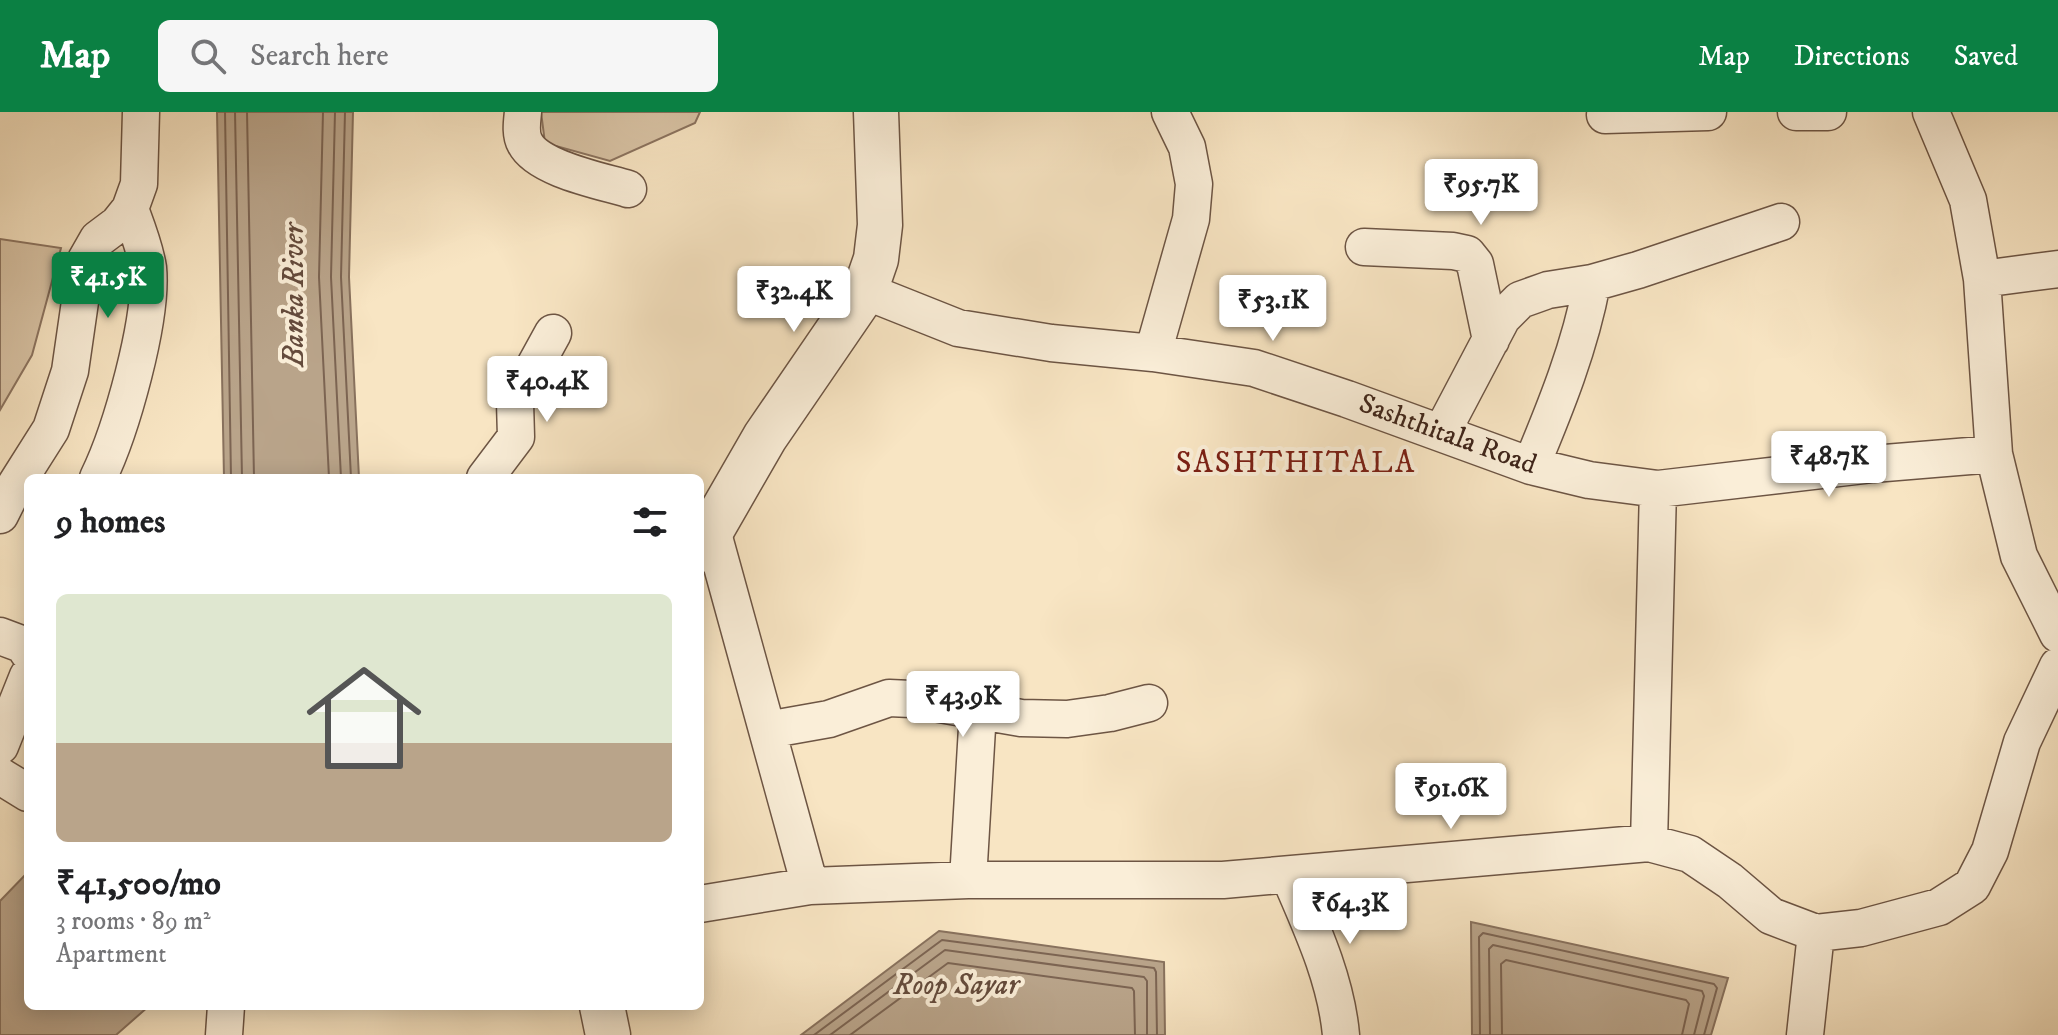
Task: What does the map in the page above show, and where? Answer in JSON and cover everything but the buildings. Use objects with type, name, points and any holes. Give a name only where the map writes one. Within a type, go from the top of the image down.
[{"type":"street","points":[[28,474],[51,429],[70,371],[86,260],[98,239],[118,224],[130,209],[139,184],[141,112]]},
{"type":"street","points":[[523,112],[521,124],[525,144],[539,157],[564,169],[628,189]]},
{"type":"street","points":[[810,886],[767,730],[706,540],[765,437],[865,291],[876,259],[880,225],[876,112]]},
{"type":"street","points":[[1153,353],[1191,219],[1194,184],[1187,147],[1170,112]]},
{"type":"street","points":[[1605,115],[1708,112]]},
{"type":"street","points":[[1796,112],[1828,112]]},
{"type":"street","points":[[1931,112],[1968,200],[1982,279],[1994,454],[2019,556],[2058,634]]},
{"type":"street","points":[[100,474],[119,426],[147,305],[148,269],[142,240],[130,209]]},
{"type":"street","points":[[1442,432],[1502,318],[1520,300],[1548,290],[1592,283],[1689,255],[1781,222]]},
{"type":"street","points":[[1364,247],[1467,254],[1475,264],[1491,340]]},
{"type":"street","points":[[1982,279],[2058,269]]},
{"type":"street","points":[[1531,466],[1570,370],[1585,323],[1592,283]]},
{"type":"street","name":"Sashthitala Road","points":[[865,291],[958,328],[1051,343],[1153,353],[1254,368],[1531,466],[1589,480],[1658,489],[1873,464],[1994,454]]},
{"type":"street","points":[[488,474],[516,437],[515,402],[553,333]]},
{"type":"street","points":[[14,500],[24,481]]},
{"type":"street","points":[[1649,843],[1658,489]]},
{"type":"street","points":[[0,636],[24,645]]},
{"type":"street","points":[[704,903],[810,886],[968,880],[1223,880],[1649,843],[1690,854],[1730,881],[1771,916],[1816,933],[1861,928],[1939,907],[1972,886],[1990,851],[2022,742],[2058,666]]},
{"type":"street","points":[[0,746],[24,692]]},
{"type":"street","points":[[767,730],[829,719],[889,698],[1021,718],[1067,719],[1149,703]]},
{"type":"street","points":[[968,880],[978,711]]},
{"type":"street","points":[[0,776],[24,791]]},
{"type":"street","points":[[1289,875],[1316,939],[1339,1012],[1341,1035]]},
{"type":"street","points":[[1805,1035],[1816,933]]},
{"type":"street","points":[[224,1035],[226,1010]]},
{"type":"street","points":[[603,1010],[608,1035]]},
{"type":"shaded area","points":[[541,112],[700,112],[695,123],[610,161],[545,143]]},
{"type":"shaded area","points":[[0,239],[61,248],[32,355],[0,410]]},
{"type":"water","name":"Banka River","points":[[217,112],[353,112],[349,277],[359,474],[224,474]]},
{"type":"water","points":[[24,876],[24,1010],[144,1010],[116,1035],[0,1035],[0,901]]},
{"type":"water","points":[[1471,922],[1728,978],[1711,1035],[1472,1035]]},
{"type":"water","name":"Roop Sayar","points":[[939,931],[1164,962],[1165,1035],[801,1035]]},
{"type":"district","name":"SASHTHITALA","points":[[1296,463]]}]
